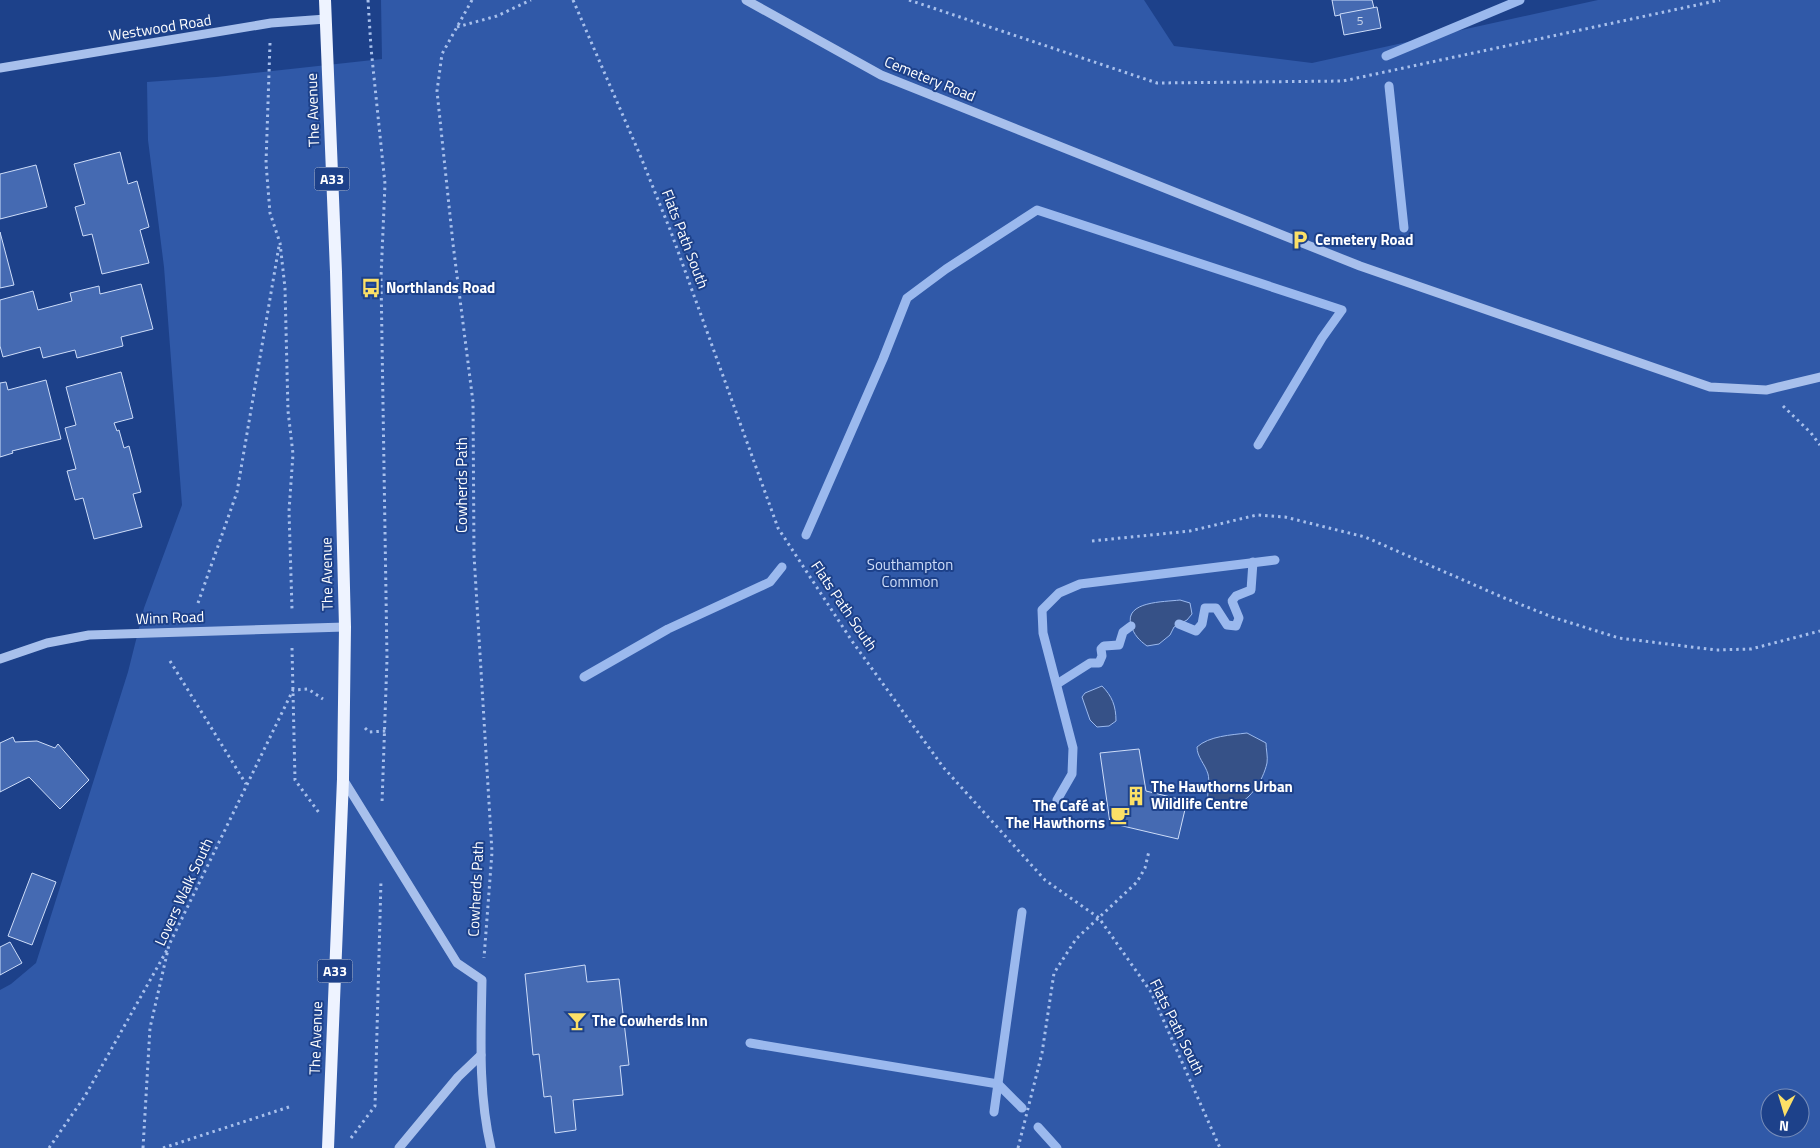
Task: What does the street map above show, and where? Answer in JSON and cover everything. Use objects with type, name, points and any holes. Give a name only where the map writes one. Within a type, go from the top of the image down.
[{"type":"main road","name":"The Avenue","points":[[325,0],[336,272],[345,627],[343,778],[328,1148]]},
{"type":"street","name":"Cemetery Road","points":[[746,0],[881,75],[1360,266],[1710,387],[1766,390],[1820,377]]},
{"type":"street","name":"Westwood Road","points":[[0,68],[271,23],[326,19]]},
{"type":"street","name":"Winn Road","points":[[0,659],[47,643],[89,635],[345,627]]},
{"type":"street","points":[[343,778],[457,963],[482,980],[481,1055],[484,1108],[491,1148]]},
{"type":"street","points":[[399,1148],[458,1077],[481,1055]]},
{"type":"path","points":[[368,0],[384,184],[381,277],[387,546],[386,731],[382,806]]},
{"type":"path","name":"Cowherds Path","points":[[472,0],[442,54],[437,91],[453,244],[473,402],[474,555],[492,852],[482,980]]},
{"type":"path","points":[[456,28],[497,16],[531,0]]},
{"type":"path","name":"Flats Path South","points":[[573,0],[671,232],[778,528],[852,641],[943,767],[1045,880],[1099,918],[1151,992],[1220,1148]]},
{"type":"path","points":[[909,0],[1156,83],[1343,81],[1720,0]]},
{"type":"path","points":[[269,58],[266,163],[270,213],[280,243],[285,288],[288,411],[293,454],[289,511],[291,600]]},
{"type":"path","points":[[198,603],[237,492],[280,243]]},
{"type":"path","points":[[1766,390],[1811,433],[1820,445]]},
{"type":"path","points":[[1092,541],[1190,531],[1257,515],[1285,517],[1365,538],[1502,598],[1620,638],[1716,650],[1751,649],[1820,631]]},
{"type":"path","points":[[292,659],[295,780],[340,840]]},
{"type":"path","points":[[170,661],[247,784]]},
{"type":"path","points":[[293,690],[308,689]]},
{"type":"path","name":"Lovers Walk South","points":[[143,1148],[150,1028],[169,945],[293,690]]},
{"type":"path","points":[[369,732],[386,731]]},
{"type":"path","points":[[1018,1148],[1042,1053],[1054,973],[1076,939],[1136,882],[1145,868],[1149,850]]},
{"type":"path","points":[[349,1141],[375,1106],[381,873]]},
{"type":"path","points":[[49,1148],[85,1096],[169,945]]},
{"type":"path","points":[[163,1148],[289,1107]]},
{"type":"green space","name":"Southampton Common","points":[[381,0],[1144,0],[1174,46],[1312,63],[1598,0],[1820,0],[1820,1148],[0,1148],[0,990],[11,984],[36,963],[128,672],[144,608],[182,505],[164,267],[148,140],[147,82],[216,77],[382,59]]},
{"type":"shaded area","points":[[1180,600],[1190,603],[1192,614],[1187,620],[1174,627],[1170,635],[1159,644],[1147,646],[1139,639],[1131,625],[1130,617],[1133,611],[1147,604]]},
{"type":"shaded area","points":[[1102,686],[1113,702],[1116,721],[1109,726],[1097,727],[1090,720],[1082,697],[1085,693]]},
{"type":"shaded area","points":[[1247,733],[1266,743],[1267,761],[1265,770],[1259,784],[1243,801],[1230,807],[1221,806],[1208,799],[1208,774],[1198,754],[1197,747],[1214,738]]},
{"type":"building","points":[[1332,0],[1372,0],[1374,8],[1335,16]]},
{"type":"building","points":[[1377,7],[1381,28],[1344,35],[1340,14]]},
{"type":"building","points":[[120,152],[128,184],[137,181],[149,227],[140,230],[149,263],[102,274],[92,234],[83,236],[75,207],[85,204],[74,164]]},
{"type":"building","points":[[36,165],[47,207],[0,219],[0,174]]},
{"type":"building","points":[[0,232],[14,285],[0,288]]},
{"type":"building","points":[[141,284],[153,329],[121,337],[123,346],[77,358],[75,350],[43,358],[40,347],[3,357],[0,346],[0,300],[33,291],[38,310],[72,301],[70,293],[99,286],[100,294]]},
{"type":"building","points":[[121,372],[133,418],[114,423],[117,431],[119,430],[124,448],[129,446],[141,492],[133,494],[142,527],[94,539],[83,498],[75,500],[67,471],[76,469],[65,428],[76,425],[66,387]]},
{"type":"building","points":[[46,380],[61,439],[12,451],[13,453],[0,457],[0,383],[6,382],[8,390]]},
{"type":"building","points":[[13,737],[15,742],[37,741],[55,748],[58,744],[89,780],[60,809],[29,777],[0,792],[0,743]]},
{"type":"building","name":"The Hawthorns Urban Wildlife Centre","points":[[1139,749],[1146,791],[1187,801],[1178,839],[1110,823],[1100,753]]},
{"type":"building","points":[[32,873],[56,882],[32,945],[8,936]]},
{"type":"building","points":[[10,942],[22,963],[0,975],[0,947]]},
{"type":"building","name":"The Cowherds Inn","points":[[585,965],[587,982],[619,979],[629,1065],[620,1066],[623,1095],[573,1100],[576,1130],[555,1133],[551,1096],[544,1097],[539,1054],[533,1055],[525,974]]},
{"type":"waterway","points":[[1386,56],[1520,0]]},
{"type":"waterway","points":[[1389,86],[1404,228]]},
{"type":"waterway","points":[[806,535],[883,359],[907,298],[946,269],[1037,210],[1342,310],[1322,338],[1258,445]]},
{"type":"waterway","points":[[1057,800],[1072,774],[1073,748],[1043,633],[1042,610],[1059,593],[1080,584],[1275,560]]},
{"type":"waterway","points":[[1179,624],[1196,631],[1202,624],[1205,608],[1216,608],[1227,625],[1236,626],[1239,618],[1232,601],[1236,596],[1251,590],[1253,562]]},
{"type":"waterway","points":[[584,677],[668,629],[770,582],[782,567]]},
{"type":"waterway","points":[[1057,684],[1090,663],[1099,663],[1102,656],[1101,649],[1104,646],[1119,645],[1123,632],[1131,626]]},
{"type":"waterway","points":[[994,1112],[1022,912]]},
{"type":"waterway","points":[[750,1043],[998,1084],[1022,1108]]},
{"type":"waterway","points":[[1038,1127],[1057,1148]]},
{"type":"place","name":"Cemetery Road","points":[[1300,240]]},
{"type":"place","name":"Northlands Road","points":[[371,288]]},
{"type":"place","name":"The Hawthorns Urban Wildlife Centre","points":[[1136,796]]},
{"type":"place","name":"The Café at The Hawthorns","points":[[1120,815]]},
{"type":"place","name":"The Cowherds Inn","points":[[577,1021]]}]
